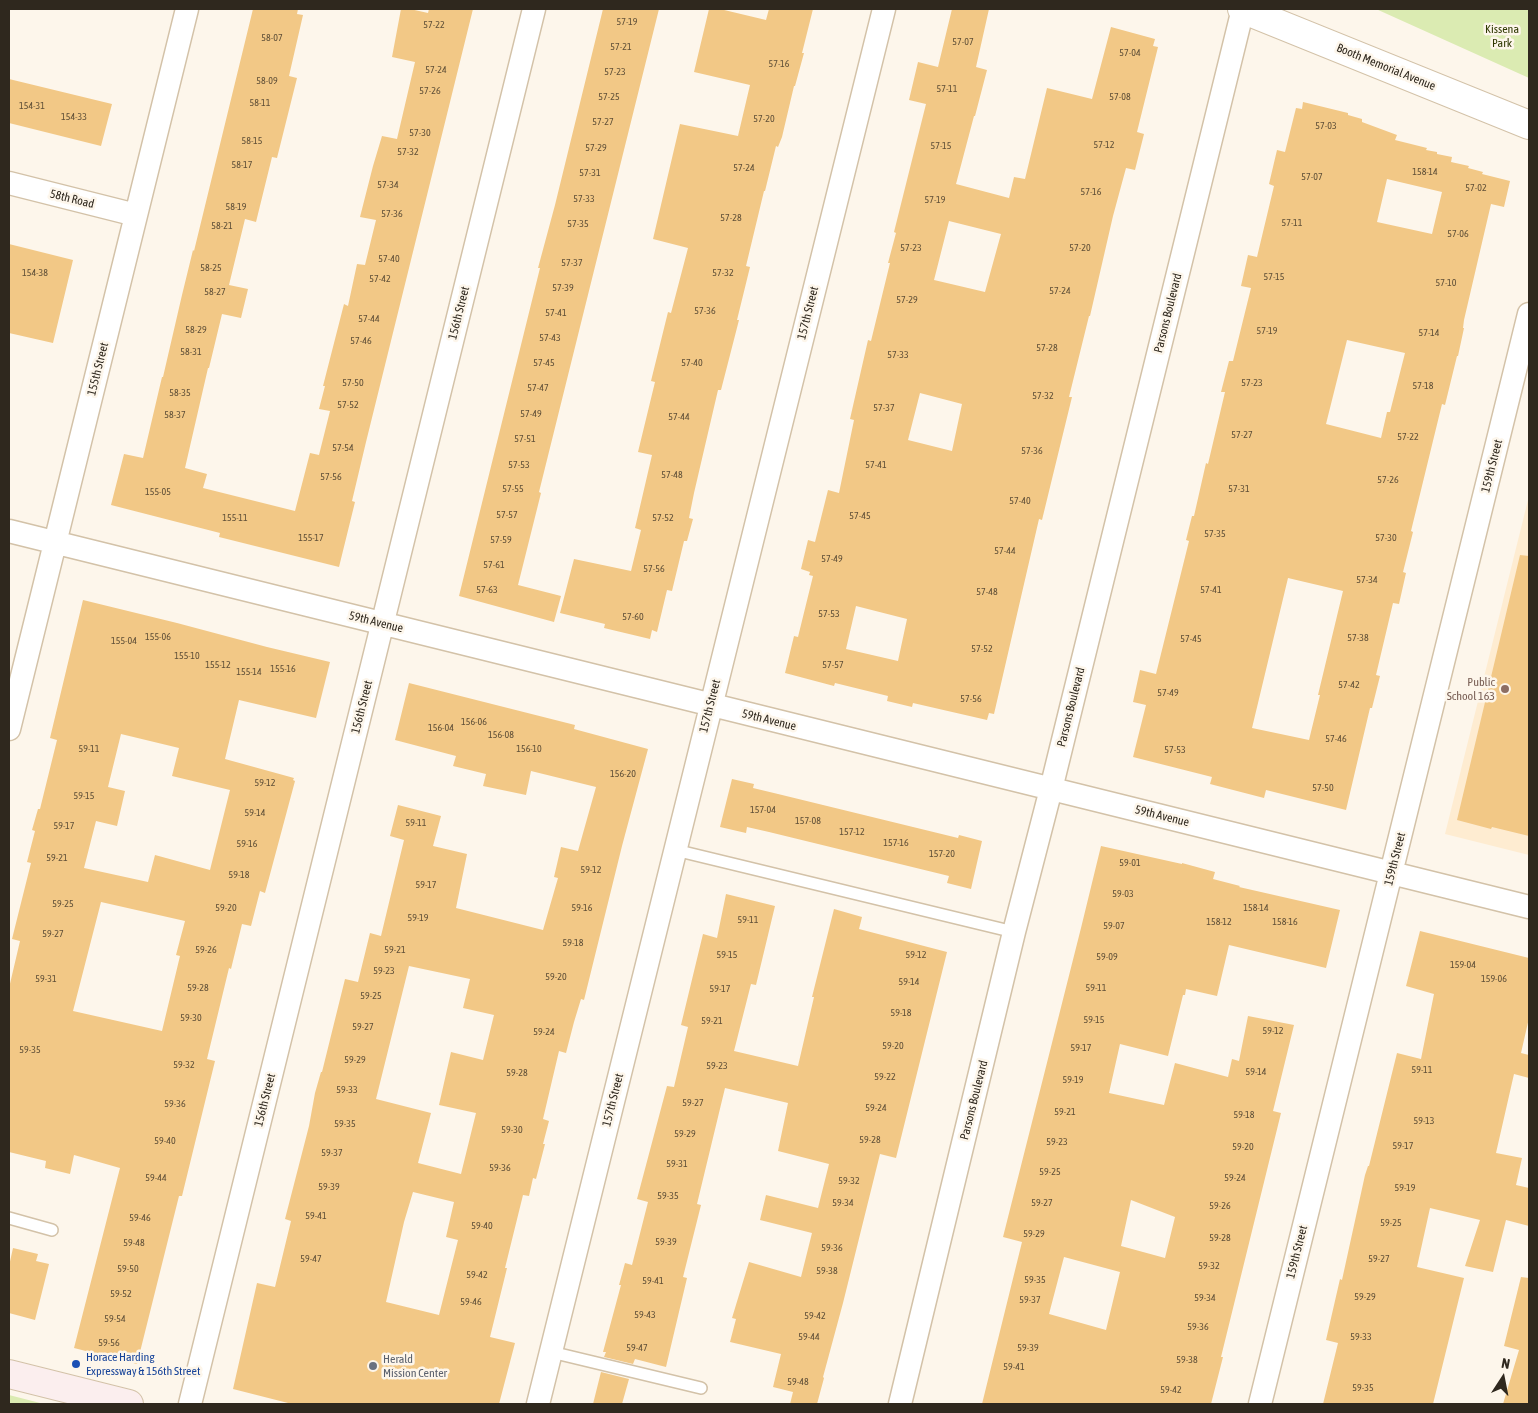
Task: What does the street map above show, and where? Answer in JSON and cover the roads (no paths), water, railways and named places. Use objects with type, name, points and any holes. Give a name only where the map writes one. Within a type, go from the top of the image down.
[{"type":"main road","points":[[9,1374],[129,1404]]},
{"type":"street","name":"155th Street","points":[[9,728],[187,9]]},
{"type":"street","name":"156th Street","points":[[190,1404],[534,9]]},
{"type":"street","name":"157th Street","points":[[538,1404],[884,9]]},
{"type":"street","name":"Booth Memorial Avenue","points":[[1243,9],[1529,125]]},
{"type":"street","name":"Parsons Boulevard","points":[[900,1404],[1014,932],[1243,9]]},
{"type":"street","name":"58th Road","points":[[9,183],[136,215]]},
{"type":"street","name":"159th Street","points":[[1260,1404],[1529,314]]},
{"type":"street","name":"59th Avenue","points":[[9,531],[1529,907]]},
{"type":"lane","points":[[675,850],[1014,932]]},
{"type":"lane","points":[[9,1218],[52,1230]]},
{"type":"lane","points":[[551,1352],[701,1388]]},
{"type":"place","name":"Public School 163","points":[[1505,689]]},
{"type":"place","name":"Horace Harding Expressway & 156th Street","points":[[76,1364]]},
{"type":"place","name":"Herald Mission Center","points":[[373,1366]]},
{"type":"park label","name":"Kissena Park","points":[[1502,36]]}]
